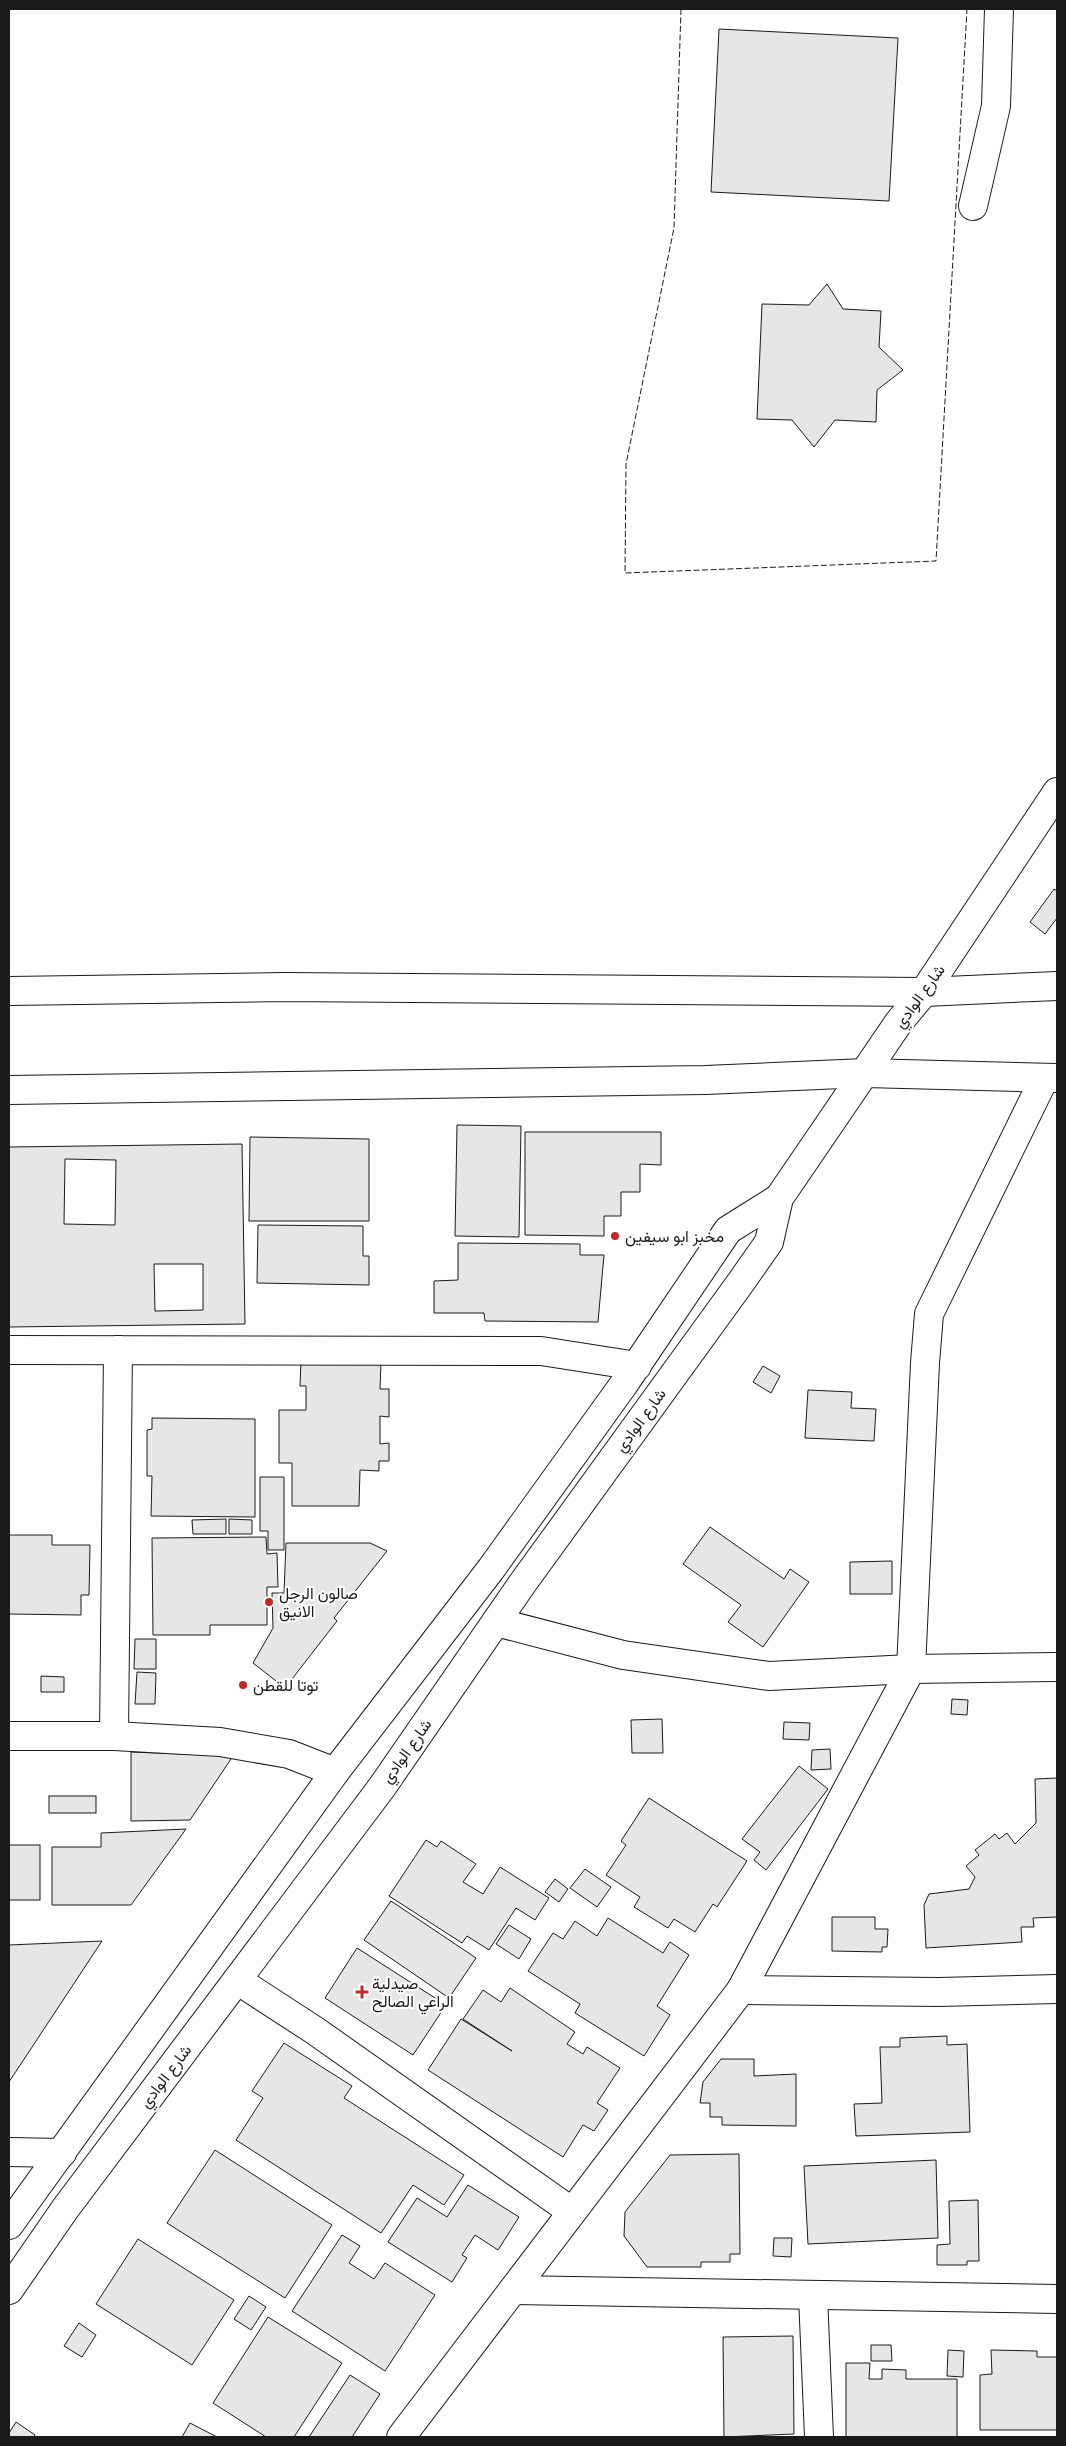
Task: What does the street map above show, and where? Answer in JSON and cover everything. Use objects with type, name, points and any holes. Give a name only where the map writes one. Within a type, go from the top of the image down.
[{"type":"street","points":[[973,206],[996,106],[999,9]]},
{"type":"street","name":"شارع الوادي","points":[[9,2290],[65,2209],[382,1787],[496,1622],[769,1242],[779,1198],[899,1022],[924,992],[1057,792]]},
{"type":"street","points":[[9,991],[284,987],[924,992],[1057,986]]},
{"type":"street","points":[[9,1090],[705,1080],[865,1073],[1051,1078],[929,1314],[925,1364],[912,1669],[741,1990],[401,2437]]},
{"type":"street","name":"شارع الوادي","points":[[9,2225],[335,1772],[491,1569],[637,1366],[728,1230],[779,1198]]},
{"type":"street","points":[[9,1350],[541,1350],[637,1366]]},
{"type":"street","points":[[114,1736],[118,1350]]},
{"type":"street","points":[[496,1622],[623,1655],[769,1676],[912,1669],[1057,1667]]},
{"type":"street","points":[[9,1736],[114,1736],[220,1742],[289,1754],[335,1772]]},
{"type":"street","points":[[237,1980],[314,2030],[571,2212]]},
{"type":"street","points":[[741,1990],[939,1992],[1057,1989]]},
{"type":"street","points":[[9,2152],[62,2153]]},
{"type":"street","points":[[513,2290],[1057,2299]]},
{"type":"street","points":[[814,2296],[819,2437]]},
{"type":"building","points":[[719,29],[898,38],[889,201],[711,192]]},
{"type":"building","points":[[827,284],[843,309],[881,311],[879,347],[903,370],[877,390],[876,422],[835,420],[814,447],[792,420],[757,419],[762,304],[809,305]]},
{"type":"building","points":[[1054,889],[1057,891],[1057,918],[1045,934],[1030,922]]},
{"type":"building","points":[[457,1125],[521,1126],[519,1237],[455,1236]]},
{"type":"building","points":[[525,1132],[661,1132],[661,1165],[640,1164],[640,1192],[621,1192],[621,1216],[604,1216],[604,1236],[525,1235]]},
{"type":"building","points":[[250,1137],[369,1139],[369,1221],[249,1221]]},
{"type":"building","points":[[242,1144],[245,1324],[9,1327],[9,1147]],"holes":[[[65,1159],[116,1160],[115,1225],[64,1224]],[[154,1264],[203,1264],[203,1310],[155,1311]]]},
{"type":"building","points":[[258,1225],[363,1226],[363,1256],[369,1256],[369,1285],[257,1283]]},
{"type":"building","points":[[458,1243],[580,1244],[580,1255],[604,1255],[598,1322],[485,1321],[484,1313],[434,1313],[434,1281],[458,1280]]},
{"type":"building","points":[[301,1361],[381,1362],[380,1389],[389,1389],[389,1417],[380,1416],[380,1444],[389,1443],[389,1461],[379,1461],[379,1471],[360,1470],[359,1506],[292,1506],[292,1463],[279,1463],[279,1410],[306,1410],[306,1386],[300,1386]]},
{"type":"building","points":[[763,1366],[780,1376],[771,1393],[753,1382]]},
{"type":"building","points":[[808,1390],[852,1392],[851,1408],[876,1409],[874,1441],[805,1438]]},
{"type":"building","points":[[152,1418],[255,1419],[255,1517],[151,1516],[152,1476],[147,1476],[147,1430],[152,1429]]},
{"type":"building","points":[[260,1477],[284,1477],[284,1550],[268,1550],[268,1531],[260,1531]]},
{"type":"building","points":[[226,1519],[226,1534],[193,1534],[192,1520]]},
{"type":"building","points":[[229,1519],[252,1520],[252,1534],[229,1534]]},
{"type":"building","points":[[710,1527],[784,1579],[790,1569],[809,1582],[763,1647],[728,1622],[741,1605],[683,1564]]},
{"type":"building","points":[[9,1535],[52,1535],[52,1545],[90,1545],[89,1595],[81,1595],[81,1615],[9,1614]]},
{"type":"building","points":[[266,1537],[267,1554],[277,1553],[278,1587],[267,1587],[267,1625],[210,1625],[210,1635],[153,1635],[152,1538]]},
{"type":"building","points":[[286,1543],[370,1543],[387,1551],[334,1618],[337,1621],[285,1688],[253,1663],[273,1628],[272,1593],[284,1593]]},
{"type":"building","points":[[892,1561],[892,1594],[850,1594],[850,1562]]},
{"type":"building","points":[[135,1639],[156,1639],[156,1669],[134,1669]]},
{"type":"building","points":[[137,1672],[156,1673],[155,1704],[135,1704]]},
{"type":"building","points":[[41,1676],[64,1677],[64,1692],[41,1692]]},
{"type":"building","points":[[952,1699],[968,1700],[967,1715],[951,1714]]},
{"type":"building","points":[[662,1719],[663,1753],[632,1753],[631,1720]]},
{"type":"building","points":[[784,1722],[810,1723],[809,1740],[783,1739]]},
{"type":"building","points":[[830,1749],[831,1769],[811,1770],[812,1750]]},
{"type":"building","points":[[131,1752],[233,1756],[190,1820],[131,1821]]},
{"type":"building","points":[[799,1766],[828,1789],[766,1870],[754,1860],[760,1852],[742,1839]]},
{"type":"building","points":[[1057,1778],[1057,1917],[1033,1918],[1034,1927],[1021,1927],[1022,1942],[926,1948],[924,1905],[929,1894],[969,1889],[975,1877],[966,1866],[979,1855],[975,1850],[995,1834],[999,1839],[1007,1833],[1015,1844],[1036,1823],[1035,1779]]},
{"type":"building","points":[[49,1796],[96,1796],[96,1813],[49,1813]]},
{"type":"building","points":[[649,1798],[747,1861],[717,1907],[713,1904],[695,1932],[674,1919],[668,1928],[634,1907],[640,1897],[606,1875],[626,1845],[621,1841]]},
{"type":"building","points":[[186,1829],[131,1905],[52,1905],[52,1847],[101,1847],[101,1833]]},
{"type":"building","points":[[426,1840],[437,1847],[441,1841],[476,1864],[463,1882],[483,1894],[500,1867],[549,1898],[535,1920],[516,1908],[489,1950],[467,1936],[462,1943],[389,1896]]},
{"type":"building","points":[[9,1845],[40,1845],[40,1900],[9,1900]]},
{"type":"building","points":[[585,1869],[611,1887],[597,1907],[570,1888]]},
{"type":"building","points":[[555,1879],[568,1889],[559,1902],[545,1892]]},
{"type":"building","points":[[391,1901],[476,1958],[449,1998],[364,1940]]},
{"type":"building","points":[[832,1917],[875,1917],[875,1929],[888,1929],[887,1947],[882,1947],[882,1952],[832,1951]]},
{"type":"building","points":[[608,1918],[663,1953],[670,1942],[689,1955],[657,2006],[670,2015],[644,2056],[575,2013],[580,2004],[528,1971],[553,1933],[563,1939],[575,1921],[597,1936]]},
{"type":"building","points":[[509,1925],[531,1939],[519,1959],[496,1944]]},
{"type":"building","points":[[102,1941],[9,2082],[9,1945]]},
{"type":"building","points":[[357,1948],[446,2005],[413,2055],[325,1998]]},
{"type":"building","points":[[510,1988],[575,2032],[567,2044],[583,2054],[587,2047],[620,2068],[597,2103],[608,2110],[594,2131],[583,2125],[563,2157],[428,2070],[461,2019],[512,2051],[463,2019],[483,1990],[501,2002]]},
{"type":"building","points":[[947,2036],[947,2045],[967,2044],[970,2132],[856,2136],[854,2104],[882,2103],[880,2047],[900,2047],[900,2038]]},
{"type":"building","points":[[284,2043],[352,2086],[344,2098],[464,2175],[444,2205],[413,2185],[381,2233],[236,2140],[263,2098],[252,2091]]},
{"type":"building","points":[[721,2059],[754,2059],[754,2076],[796,2074],[796,2126],[722,2125],[722,2117],[710,2117],[710,2103],[700,2103],[703,2082]]},
{"type":"building","points":[[215,2150],[332,2225],[285,2298],[167,2223]]},
{"type":"building","points":[[739,2154],[740,2254],[730,2254],[730,2262],[701,2262],[701,2267],[647,2267],[624,2236],[625,2212],[670,2155]]},
{"type":"building","points":[[936,2160],[938,2238],[808,2244],[804,2166]]},
{"type":"building","points":[[468,2185],[519,2217],[498,2250],[475,2235],[462,2255],[467,2258],[452,2282],[388,2242],[417,2198],[447,2217]]},
{"type":"building","points":[[978,2200],[979,2261],[967,2261],[967,2265],[937,2265],[937,2245],[950,2244],[949,2201]]},
{"type":"building","points":[[342,2235],[360,2246],[349,2263],[374,2279],[385,2263],[435,2295],[385,2371],[292,2311]]},
{"type":"building","points":[[774,2238],[792,2238],[791,2257],[773,2256]]},
{"type":"building","points":[[138,2239],[234,2300],[192,2365],[96,2304]]},
{"type":"building","points":[[249,2296],[266,2307],[251,2330],[234,2319]]},
{"type":"building","points":[[268,2317],[342,2363],[294,2437],[266,2437],[213,2403]]},
{"type":"building","points":[[79,2323],[96,2335],[82,2357],[64,2346]]},
{"type":"building","points":[[793,2336],[794,2434],[724,2437],[723,2337]]},
{"type":"building","points":[[871,2345],[891,2345],[892,2361],[871,2361]]},
{"type":"building","points":[[948,2350],[964,2351],[963,2377],[947,2376]]},
{"type":"building","points":[[991,2350],[1037,2351],[1037,2357],[1057,2357],[1057,2430],[980,2430],[980,2375],[992,2374]]},
{"type":"building","points":[[846,2363],[870,2363],[869,2379],[882,2379],[882,2369],[906,2370],[906,2379],[957,2379],[957,2437],[846,2437]]},
{"type":"building","points":[[350,2375],[380,2394],[352,2437],[309,2437]]},
{"type":"building","points":[[16,2422],[35,2435],[34,2437],[9,2437],[9,2433]]},
{"type":"building","points":[[190,2423],[217,2437],[182,2437]]},
{"type":"fence","points":[[681,9],[674,228],[626,464],[625,573],[936,561],[967,9]]},
{"type":"place","name":"مخبز ابو سيفين","points":[[615,1236]]},
{"type":"place","name":"صالون الرجل الانيق","points":[[269,1602]]},
{"type":"place","name":"توتا للقطن","points":[[243,1685]]},
{"type":"place","name":"صيدلية الراعي الصالح","points":[[362,1992]]}]
